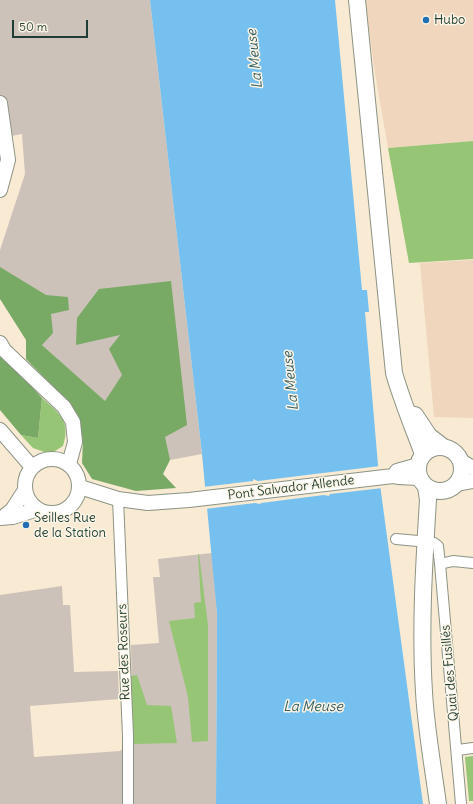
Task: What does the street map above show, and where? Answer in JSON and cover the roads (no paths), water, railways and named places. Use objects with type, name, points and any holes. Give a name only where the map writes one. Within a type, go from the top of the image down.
[{"type":"main road","points":[[358,0],[393,367],[398,388],[406,405],[422,471],[426,539],[423,590],[424,694],[438,804]]},
{"type":"main road","points":[[0,103],[8,160],[0,190]]},
{"type":"main road","points":[[0,343],[4,350],[64,407],[73,422],[75,442],[69,464]]},
{"type":"main road","points":[[406,405],[414,413],[429,436],[453,452],[467,465],[462,469],[461,477],[449,488],[426,539]]},
{"type":"main road","points":[[0,430],[32,467]]},
{"type":"main road","points":[[422,471],[435,447],[442,446]]},
{"type":"main road","points":[[57,459],[69,464],[78,474],[80,487],[77,498],[71,507],[61,512],[50,514],[38,509],[29,501],[25,490],[26,478],[32,467],[44,460],[57,459]]},
{"type":"main road","name":"Pont Salvador Allende","points":[[80,487],[118,499],[148,503],[189,500],[393,476],[397,471],[422,471]]},
{"type":"main road","points":[[422,471],[434,491],[473,481]]},
{"type":"main road","points":[[1,518],[12,510],[25,490]]},
{"type":"main road","points":[[1,518],[13,517],[38,509]]},
{"type":"street","name":"Rue des Roseurs","points":[[118,499],[128,736],[128,804]]},
{"type":"street","points":[[396,539],[426,539]]},
{"type":"street","name":"Quai des Fusillés","points":[[426,539],[438,546],[458,750],[461,804]]},
{"type":"street","points":[[440,564],[453,562],[473,563]]},
{"type":"street","points":[[458,750],[473,748]]},
{"type":"water","name":"La Meuse","points":[[150,0],[335,0],[362,290],[367,290],[369,312],[365,312],[379,477],[423,804],[216,804],[217,614],[202,454]]},
{"type":"place","name":"Hubo","points":[[426,20]]},
{"type":"place","name":"Seilles Rue de la Station","points":[[26,525]]}]
